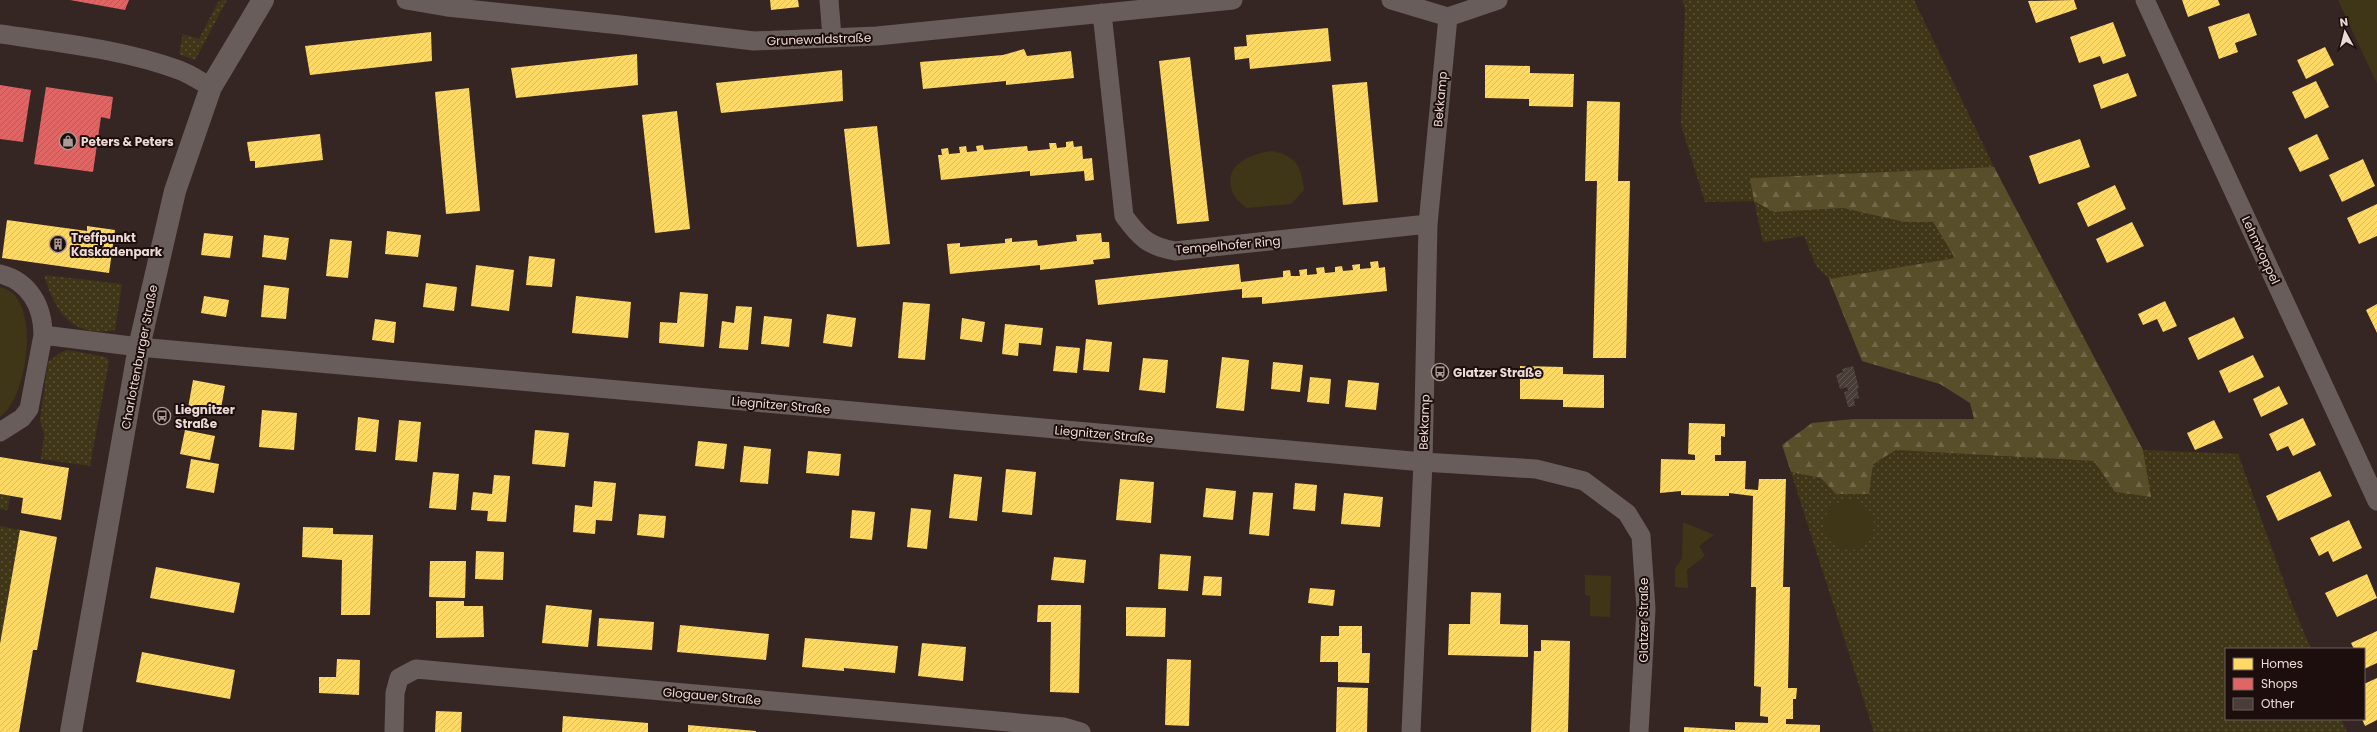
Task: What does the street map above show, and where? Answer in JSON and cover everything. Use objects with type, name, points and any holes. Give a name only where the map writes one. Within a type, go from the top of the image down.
[{"type":"street","name":"Charlottenburger Straße","points":[[71,732],[139,347],[174,190],[211,87],[263,0]]},
{"type":"street","name":"Grunewaldstraße","points":[[406,0],[447,8],[620,25],[754,41],[877,36],[1233,0]]},
{"type":"street","points":[[829,0],[832,37]]},
{"type":"street","points":[[1390,0],[1448,17],[1498,0]]},
{"type":"street","name":"Lehmkoppel","points":[[2145,0],[2377,501]]},
{"type":"street","name":"Tempelhofer Ring","points":[[1102,13],[1124,216],[1139,237],[1157,248],[1175,251],[1428,224]]},
{"type":"street","name":"Bekkamp","points":[[1411,732],[1423,462],[1428,224],[1448,17]]},
{"type":"street","points":[[0,34],[103,50],[141,58],[180,70],[211,87]]},
{"type":"street","points":[[0,274],[14,278],[26,287],[38,308],[43,323],[43,336],[29,409],[22,418],[0,432]]},
{"type":"street","name":"Liegnitzer Straße","points":[[43,336],[139,347],[1423,462]]},
{"type":"street","name":"Glatzer Straße","points":[[1423,462],[1536,469],[1584,481],[1627,513],[1641,536],[1646,609],[1639,732]]},
{"type":"street","name":"Glogauer Straße","points":[[394,732],[395,693],[399,678],[416,670],[1064,727],[1081,732]]},
{"type":"shaded area","points":[[227,0],[195,60],[179,54],[183,34],[199,39],[218,2]]},
{"type":"shaded area","points":[[1682,0],[1914,0],[1994,167],[1750,178],[1774,212],[1843,208],[1904,222],[1933,222],[1955,258],[1829,279],[1816,266],[1804,236],[1763,242],[1754,201],[1705,202],[1681,125],[1685,8]]},
{"type":"shaded area","points":[[2338,0],[2377,0],[2377,84]]},
{"type":"shaded area","points":[[1272,151],[1287,156],[1296,163],[1301,174],[1304,190],[1291,204],[1246,208],[1234,196],[1230,182],[1235,167],[1248,158],[1264,152]]},
{"type":"shaded area","points":[[44,275],[122,284],[115,330],[87,330],[77,326],[60,311],[48,288]]},
{"type":"shaded area","points":[[0,287],[13,294],[22,308],[26,327],[27,348],[24,370],[18,390],[10,407],[0,417]]},
{"type":"shaded area","points":[[67,350],[106,357],[109,361],[90,466],[41,459],[44,434],[40,420],[48,362],[60,353]]},
{"type":"shaded area","points":[[1896,450],[2094,461],[2115,492],[2150,497],[2143,450],[2238,454],[2292,604],[2311,648],[2225,648],[2225,720],[2341,720],[2347,732],[1874,732],[1791,472],[1822,478],[1836,494],[1869,494],[1873,464]]},
{"type":"shaded area","points":[[0,494],[10,496],[8,510],[0,509]]},
{"type":"shaded area","points":[[1844,500],[1854,500],[1867,507],[1874,520],[1874,530],[1867,543],[1854,550],[1844,550],[1835,546],[1828,539],[1824,530],[1824,520],[1828,511],[1835,504]]},
{"type":"shaded area","points":[[1683,522],[1714,535],[1699,546],[1705,556],[1687,570],[1688,588],[1675,587],[1675,569],[1682,558]]},
{"type":"shaded area","points":[[0,526],[20,530],[0,644]]},
{"type":"shaded area","points":[[1585,575],[1611,576],[1610,617],[1590,616],[1590,596],[1585,595]]},
{"type":"green space","points":[[1994,167],[2143,450],[2151,497],[2115,492],[2094,461],[1896,450],[1873,464],[1869,494],[1836,494],[1821,478],[1791,472],[1782,445],[1812,423],[1854,419],[1974,419],[1970,403],[1940,384],[1862,361],[1829,279],[1955,258],[1933,222],[1904,222],[1843,208],[1774,212],[1754,201],[1750,178]]},
{"type":"building: Homes","points":[[770,0],[798,0],[799,7],[771,10]]},
{"type":"building: Homes","points":[[2074,0],[2077,9],[2036,23],[2028,1]]},
{"type":"building: Homes","points":[[2182,0],[2218,0],[2220,5],[2188,17]]},
{"type":"building: Homes","points":[[2249,13],[2257,35],[2235,43],[2238,52],[2219,59],[2208,27]]},
{"type":"building: Homes","points":[[2113,22],[2126,56],[2103,64],[2100,56],[2079,63],[2070,37]]},
{"type":"building: Homes","points":[[1328,28],[1331,61],[1250,69],[1249,58],[1235,60],[1234,47],[1247,46],[1246,35]]},
{"type":"building: Homes","points":[[431,32],[432,61],[310,75],[305,46]]},
{"type":"building: Homes","points":[[2325,47],[2334,65],[2306,79],[2297,60]]},
{"type":"building: Homes","points":[[1024,49],[1027,56],[1071,51],[1074,78],[1006,85],[1006,81],[923,89],[920,62],[1003,55]]},
{"type":"building: Homes","points":[[637,54],[638,85],[516,98],[511,68]]},
{"type":"building: Homes","points":[[1190,57],[1209,221],[1177,224],[1159,61]]},
{"type":"building: Homes","points":[[1485,65],[1530,66],[1530,73],[1574,74],[1573,107],[1529,106],[1529,99],[1485,98]]},
{"type":"building: Homes","points":[[842,70],[843,101],[721,113],[716,83]]},
{"type":"building: Homes","points":[[2128,73],[2137,96],[2101,109],[2093,85]]},
{"type":"building: Homes","points":[[2316,81],[2329,107],[2305,119],[2292,92]]},
{"type":"building: Homes","points":[[1367,82],[1378,202],[1343,205],[1332,85]]},
{"type":"building: Homes","points":[[469,88],[480,211],[446,214],[435,92]]},
{"type":"building: Homes","points":[[1587,101],[1620,102],[1618,181],[1630,181],[1626,358],[1593,358],[1597,181],[1585,181]]},
{"type":"building: Homes","points":[[677,111],[690,229],[655,233],[642,115]]},
{"type":"building: Homes","points":[[877,126],[890,244],[857,247],[844,129]]},
{"type":"building: Homes","points":[[320,134],[323,160],[255,168],[255,161],[250,161],[247,142]]},
{"type":"building: Homes","points":[[2317,134],[2329,159],[2300,172],[2288,148]]},
{"type":"building: Homes","points":[[2080,139],[2090,167],[2039,184],[2029,156]]},
{"type":"building: Homes","points":[[1073,141],[1074,147],[1082,146],[1083,159],[1092,158],[1094,180],[1085,181],[1084,171],[1030,176],[1030,171],[941,180],[938,155],[942,155],[941,149],[948,148],[949,154],[960,153],[959,147],[966,146],[967,152],[977,151],[976,146],[983,145],[984,150],[1027,146],[1028,151],[1050,149],[1049,143],[1056,143],[1057,148],[1066,147],[1066,142]]},
{"type":"building: Homes","points":[[2363,159],[2375,186],[2342,202],[2329,175]]},
{"type":"building: Homes","points":[[2115,185],[2126,209],[2088,227],[2077,203]]},
{"type":"building: Homes","points":[[2377,204],[2377,236],[2359,244],[2347,218]]},
{"type":"building: Homes","name":"Treffpunkt Kaskadenpark","points":[[7,220],[87,231],[87,226],[115,230],[109,273],[2,258]]},
{"type":"building: Homes","points":[[2132,222],[2144,246],[2107,263],[2096,239]]},
{"type":"building: Homes","points":[[387,231],[421,235],[418,257],[385,254]]},
{"type":"building: Homes","points":[[204,233],[233,236],[230,258],[201,255]]},
{"type":"building: Homes","points":[[1101,233],[1102,242],[1109,242],[1110,258],[1093,260],[1094,264],[1040,270],[1040,265],[950,274],[947,244],[960,243],[960,247],[1005,243],[1005,239],[1012,238],[1012,242],[1037,240],[1038,246],[1077,241],[1076,235]]},
{"type":"building: Homes","points":[[264,235],[289,238],[286,260],[262,257]]},
{"type":"building: Homes","points":[[330,239],[352,241],[348,278],[326,276]]},
{"type":"building: Homes","points":[[529,256],[555,259],[552,287],[526,285]]},
{"type":"building: Homes","points":[[1378,261],[1379,268],[1385,267],[1387,291],[1262,304],[1262,297],[1242,298],[1242,289],[1098,305],[1095,280],[1239,264],[1241,282],[1283,277],[1283,271],[1290,270],[1291,276],[1300,276],[1299,270],[1307,269],[1307,275],[1317,274],[1316,268],[1324,267],[1325,273],[1335,272],[1335,267],[1342,266],[1343,271],[1353,270],[1352,265],[1360,264],[1360,269],[1371,268],[1370,262]]},
{"type":"building: Homes","points":[[476,265],[514,270],[509,311],[471,306]]},
{"type":"building: Homes","points":[[426,283],[457,287],[454,311],[423,307]]},
{"type":"building: Homes","points":[[264,285],[289,288],[286,319],[261,317]]},
{"type":"building: Homes","points":[[680,292],[708,294],[704,347],[659,343],[660,322],[677,323]]},
{"type":"building: Homes","points":[[204,296],[229,300],[226,317],[201,313]]},
{"type":"building: Homes","points":[[576,296],[631,302],[628,338],[572,333]]},
{"type":"building: Homes","points":[[2165,301],[2177,326],[2163,332],[2157,319],[2143,325],[2138,314]]},
{"type":"building: Homes","points":[[903,302],[930,304],[925,360],[898,358]]},
{"type":"building: Homes","points":[[2377,304],[2377,333],[2366,310]]},
{"type":"building: Homes","points":[[736,306],[752,307],[748,350],[719,348],[722,321],[734,323]]},
{"type":"building: Homes","points":[[827,314],[856,318],[852,347],[823,343]]},
{"type":"building: Homes","points":[[764,316],[792,319],[789,347],[761,344]]},
{"type":"building: Homes","points":[[2234,317],[2244,338],[2198,360],[2188,338]]},
{"type":"building: Homes","points":[[962,318],[985,322],[982,342],[960,339]]},
{"type":"building: Homes","points":[[375,319],[396,322],[394,343],[372,340]]},
{"type":"building: Homes","points":[[1005,324],[1043,328],[1041,345],[1019,343],[1018,356],[1002,354]]},
{"type":"building: Homes","points":[[1086,339],[1112,342],[1109,372],[1083,370]]},
{"type":"building: Homes","points":[[1056,346],[1080,348],[1077,373],[1053,371]]},
{"type":"building: Homes","points":[[2253,355],[2264,377],[2229,393],[2219,371]]},
{"type":"building: Homes","points":[[1222,357],[1249,360],[1244,411],[1216,408]]},
{"type":"building: Homes","points":[[1143,358],[1168,360],[1165,393],[1139,390]]},
{"type":"building: Homes","points":[[1273,362],[1303,365],[1300,392],[1271,389]]},
{"type":"building: Homes","points":[[1520,366],[1563,367],[1563,374],[1604,375],[1604,408],[1563,407],[1563,400],[1520,399]]},
{"type":"building: Homes","points":[[1310,377],[1331,379],[1329,404],[1307,402]]},
{"type":"building: Homes","points":[[193,380],[225,386],[220,414],[188,408]]},
{"type":"building: Homes","points":[[1348,380],[1379,383],[1376,410],[1345,407]]},
{"type":"building: Homes","points":[[2279,386],[2288,404],[2261,417],[2253,399]]},
{"type":"building: Homes","points":[[262,410],[297,413],[294,450],[259,447]]},
{"type":"building: Homes","points":[[358,417],[379,420],[376,452],[355,450]]},
{"type":"building: Homes","points":[[2303,418],[2316,445],[2293,456],[2288,446],[2277,451],[2269,434]]},
{"type":"building: Homes","points":[[399,420],[421,422],[417,462],[395,460]]},
{"type":"building: Homes","points":[[2214,420],[2223,438],[2195,450],[2187,433]]},
{"type":"building: Homes","points":[[1689,423],[1725,424],[1725,437],[1721,436],[1721,455],[1715,455],[1715,461],[1746,461],[1745,489],[1758,490],[1759,479],[1786,479],[1783,587],[1790,587],[1788,688],[1797,688],[1796,699],[1793,699],[1793,719],[1786,719],[1786,724],[1820,725],[1820,732],[1684,732],[1684,727],[1735,730],[1735,722],[1768,723],[1768,717],[1760,716],[1761,687],[1754,686],[1756,587],[1751,587],[1753,496],[1729,493],[1729,496],[1681,495],[1681,491],[1660,493],[1661,459],[1695,460],[1695,455],[1688,454]]},
{"type":"building: Homes","points":[[185,430],[215,436],[210,460],[180,454]]},
{"type":"building: Homes","points":[[535,430],[569,433],[565,467],[532,464]]},
{"type":"building: Homes","points":[[698,441],[727,444],[724,469],[695,466]]},
{"type":"building: Homes","points":[[744,446],[771,449],[768,484],[740,482]]},
{"type":"building: Homes","points":[[808,451],[841,454],[839,476],[806,473]]},
{"type":"building: Homes","points":[[0,457],[69,468],[61,520],[21,513],[23,498],[0,494]]},
{"type":"building: Homes","points":[[191,459],[219,464],[214,493],[186,488]]},
{"type":"building: Homes","points":[[1006,469],[1036,472],[1032,515],[1002,512]]},
{"type":"building: Homes","points":[[2320,471],[2332,496],[2278,521],[2266,496]]},
{"type":"building: Homes","points":[[433,472],[459,474],[456,510],[429,508]]},
{"type":"building: Homes","points":[[954,474],[982,477],[977,521],[949,518]]},
{"type":"building: Homes","points":[[494,475],[510,476],[506,522],[487,521],[488,511],[471,510],[473,492],[492,494]]},
{"type":"building: Homes","points":[[1120,479],[1154,482],[1151,523],[1116,520]]},
{"type":"building: Homes","points":[[594,481],[616,483],[612,521],[596,520],[595,534],[573,532],[575,505],[592,507]]},
{"type":"building: Homes","points":[[1295,483],[1317,485],[1315,511],[1293,509]]},
{"type":"building: Homes","points":[[1206,488],[1236,491],[1233,520],[1203,517]]},
{"type":"building: Homes","points":[[1253,492],[1273,493],[1269,536],[1249,534]]},
{"type":"building: Homes","points":[[1344,493],[1383,497],[1380,527],[1341,524]]},
{"type":"building: Homes","points":[[911,508],[931,510],[927,549],[907,547]]},
{"type":"building: Homes","points":[[852,510],[875,512],[872,540],[850,538]]},
{"type":"building: Homes","points":[[639,514],[666,516],[664,538],[637,535]]},
{"type":"building: Homes","points":[[2349,520],[2362,548],[2333,562],[2328,551],[2319,556],[2310,538]]},
{"type":"building: Homes","points":[[303,527],[333,528],[333,534],[373,535],[370,615],[341,615],[342,560],[302,557]]},
{"type":"building: Homes","points":[[20,530],[57,537],[37,650],[33,650],[19,732],[0,732],[0,644]]},
{"type":"building: Homes","points":[[476,551],[504,552],[503,580],[475,579]]},
{"type":"building: Homes","points":[[1160,554],[1191,556],[1188,591],[1158,589]]},
{"type":"building: Homes","points":[[1054,557],[1086,560],[1084,583],[1051,580]]},
{"type":"building: Homes","points":[[430,561],[466,561],[465,598],[429,597]]},
{"type":"building: Homes","points":[[156,567],[240,583],[234,613],[150,598]]},
{"type":"building: Homes","points":[[2367,574],[2377,598],[2337,617],[2325,593]]},
{"type":"building: Homes","points":[[1204,576],[1222,577],[1221,596],[1202,595]]},
{"type":"building: Homes","points":[[1310,588],[1335,590],[1333,606],[1308,603]]},
{"type":"building: Homes","points":[[1471,592],[1501,593],[1500,624],[1528,625],[1528,657],[1448,655],[1449,624],[1470,624]]},
{"type":"building: Homes","points":[[436,601],[464,601],[464,606],[483,606],[484,637],[436,638]]},
{"type":"building: Homes","points":[[546,605],[592,610],[588,647],[542,643]]},
{"type":"building: Homes","points":[[1038,605],[1081,605],[1079,693],[1050,692],[1051,622],[1037,622]]},
{"type":"building: Homes","points":[[1126,607],[1166,608],[1165,637],[1126,636]]},
{"type":"building: Homes","points":[[599,618],[654,622],[652,650],[597,646]]},
{"type":"building: Homes","points":[[680,625],[769,634],[766,660],[677,652]]},
{"type":"building: Homes","points":[[1339,626],[1362,626],[1362,653],[1370,653],[1369,683],[1338,682],[1338,662],[1320,662],[1321,636],[1339,636]]},
{"type":"building: Homes","points":[[2377,631],[2377,663],[2365,669],[2365,648],[2354,648],[2351,643]]},
{"type":"building: Homes","points":[[805,638],[898,646],[895,673],[844,668],[844,671],[802,667]]},
{"type":"building: Homes","points":[[1541,640],[1570,641],[1568,732],[1531,732],[1534,651],[1541,651]]},
{"type":"building: Homes","points":[[922,643],[966,647],[963,681],[918,676]]},
{"type":"building: Homes","points":[[142,652],[235,670],[230,699],[136,682]]},
{"type":"building: Homes","points":[[337,659],[360,660],[359,695],[319,693],[319,677],[336,677]]},
{"type":"building: Homes","points":[[1167,659],[1191,660],[1189,726],[1165,725]]},
{"type":"building: Homes","points":[[2377,678],[2377,720],[2365,726],[2362,720],[2365,720],[2365,684]]},
{"type":"building: Homes","points":[[1337,687],[1368,688],[1367,732],[1336,732]]},
{"type":"building: Homes","points":[[436,711],[462,712],[461,732],[435,732]]},
{"type":"building: Homes","points":[[563,716],[648,723],[648,732],[562,732]]},
{"type":"building: Homes","points":[[688,725],[756,731],[756,732],[688,732]]},
{"type":"building: Shops","points":[[70,0],[129,0],[125,10]]},
{"type":"building: Shops","points":[[0,85],[31,90],[23,142],[0,139]]},
{"type":"building: Shops","name":"Peters & Peters","points":[[46,87],[113,97],[110,119],[101,117],[93,172],[34,164]]},
{"type":"building: Other","points":[[1853,366],[1859,388],[1857,389],[1859,398],[1854,399],[1855,406],[1848,407],[1844,392],[1848,391],[1847,387],[1840,389],[1836,375],[1843,372],[1842,369]]},
{"type":"place","name":"Peters & Peters","points":[[68,141]]},
{"type":"place","name":"Treffpunkt Kaskadenpark","points":[[58,244]]},
{"type":"place","name":"Glatzer Straße","points":[[1440,372]]},
{"type":"place","name":"Liegnitzer Straße","points":[[162,416]]}]
